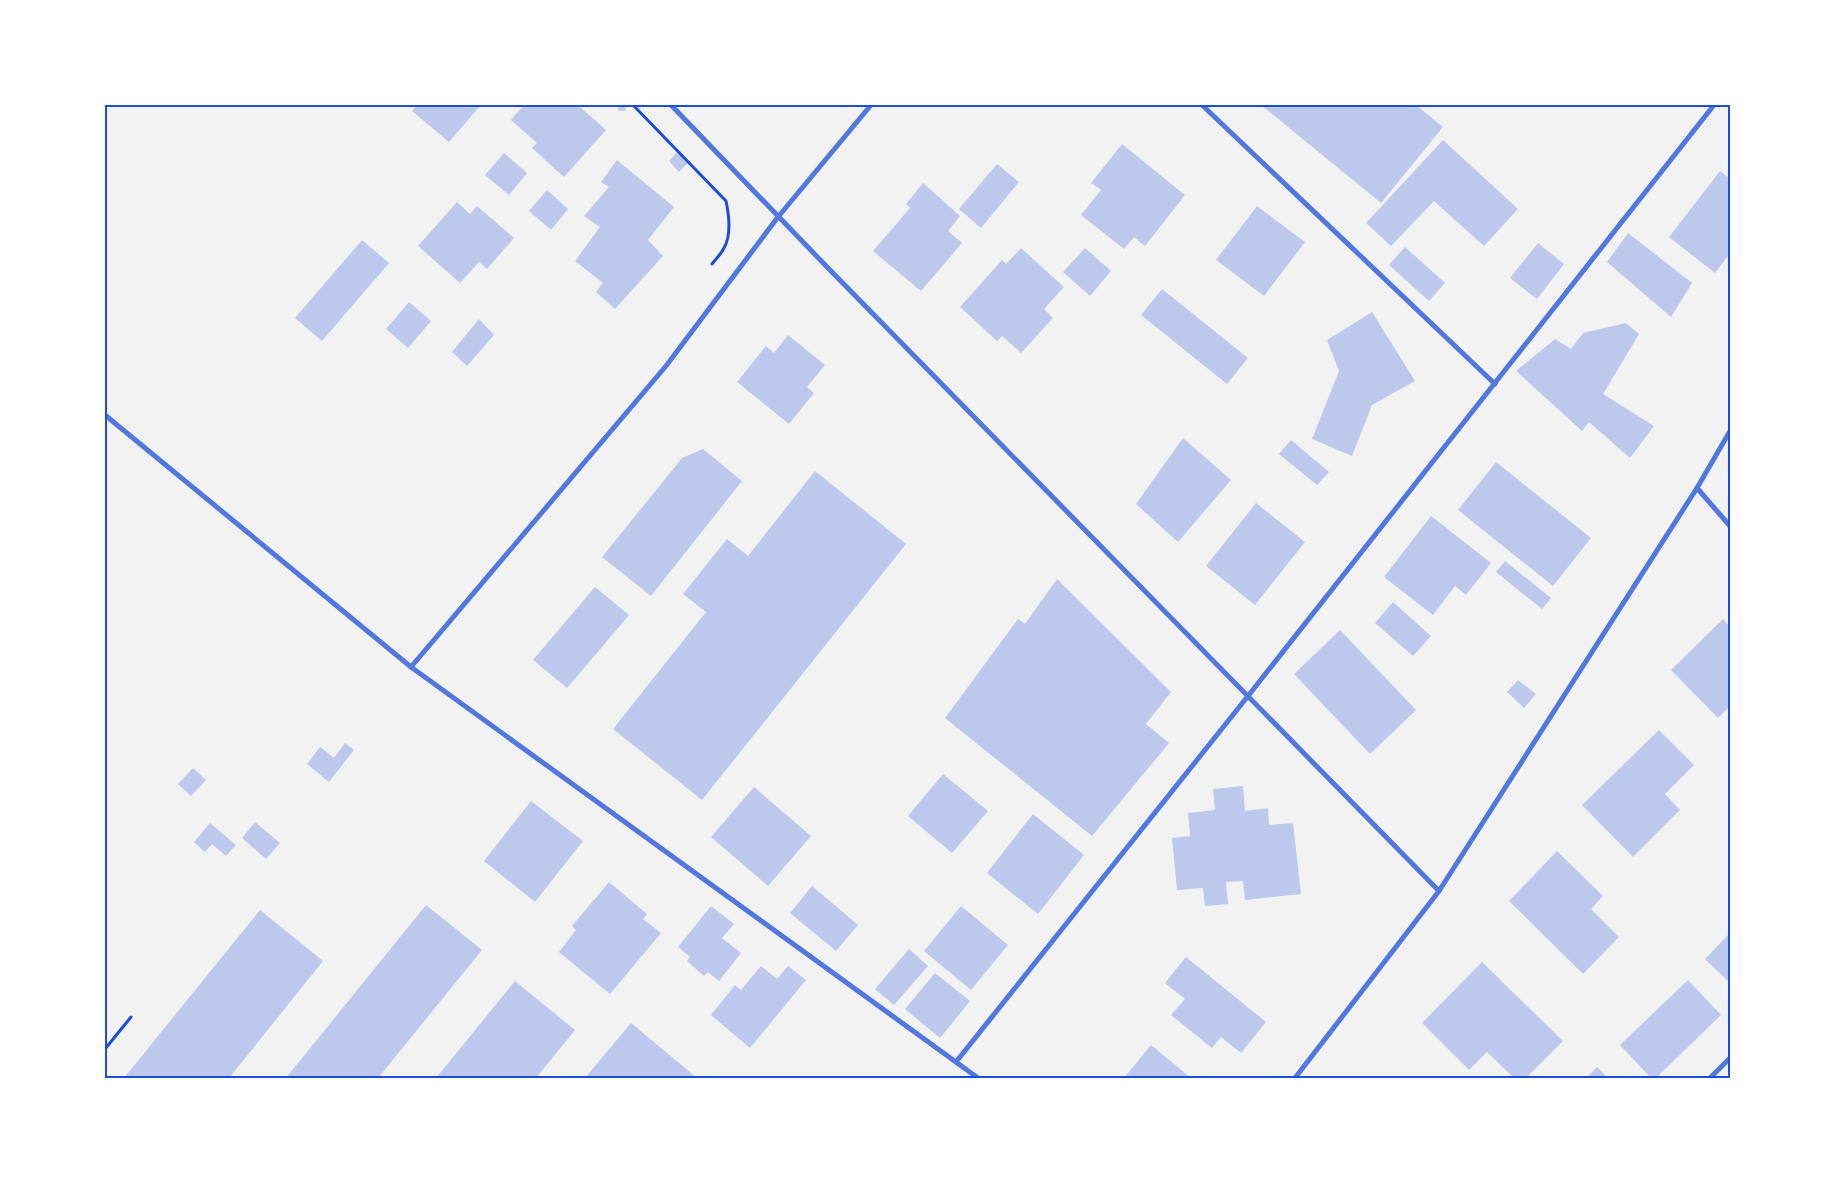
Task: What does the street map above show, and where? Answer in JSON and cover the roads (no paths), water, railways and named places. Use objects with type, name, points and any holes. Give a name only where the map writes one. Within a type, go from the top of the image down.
[{"type":"street","points":[[671,105],[778,217],[1439,891]]},
{"type":"street","points":[[411,667],[666,366],[778,217],[871,105]]},
{"type":"street","points":[[1202,105],[1495,384]]},
{"type":"street","points":[[956,1062],[1248,696],[1714,105]]},
{"type":"street","points":[[105,416],[411,667],[978,1078]]},
{"type":"street","points":[[1295,1078],[1439,891],[1697,488],[1730,431]]},
{"type":"street","points":[[1697,488],[1730,526]]},
{"type":"street","points":[[1710,1078],[1730,1058]]}]
